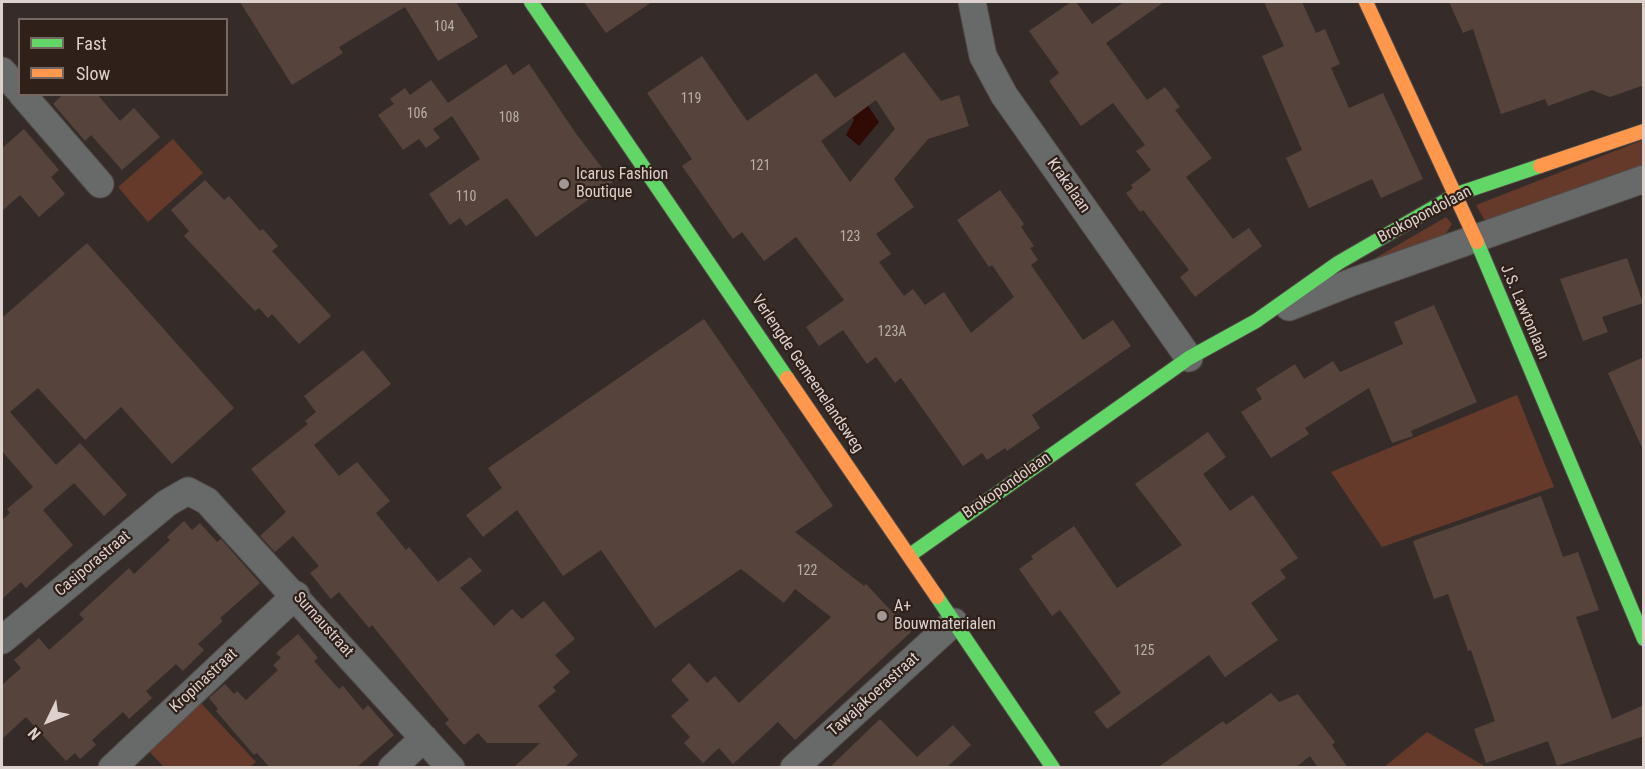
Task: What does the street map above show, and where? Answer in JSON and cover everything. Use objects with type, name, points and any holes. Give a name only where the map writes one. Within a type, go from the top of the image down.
[{"type":"street","name":"Verlengde Gemeenelandsweg","points":[[531,2],[1053,768]]},
{"type":"street","name":"Krakalaan","points":[[972,2],[983,56],[1005,95],[1189,358]]},
{"type":"street","name":"J.S. Lawtonlaan","points":[[1366,2],[1457,194],[1644,639]]},
{"type":"street","points":[[2,71],[18,90]]},
{"type":"street","points":[[24,96],[100,184]]},
{"type":"street","name":"Brokopondolaan","points":[[910,555],[1189,358],[1256,321],[1338,263],[1457,194],[1644,131]]},
{"type":"street","name":"Brokopondolaan","points":[[1256,321],[1352,282],[1644,179]]},
{"type":"street","name":"Surnaustraat","points":[[188,491],[207,501],[296,595],[451,768]]},
{"type":"street","name":"Casiporastraat","points":[[2,640],[167,503],[188,491]]},
{"type":"street","name":"Kropinastraat","points":[[112,768],[296,595]]},
{"type":"street","name":"Tawajakoerastraat","points":[[794,768],[954,622]]},
{"type":"street","points":[[392,768],[424,738]]},
{"type":"shaded area","points":[[855,87],[879,122],[859,146],[846,135],[854,120],[840,97]]},
{"type":"shaded area","points":[[173,139],[203,173],[148,222],[118,187]]},
{"type":"shaded area","points":[[1643,140],[1643,165],[1496,220],[1484,219],[1476,205]]},
{"type":"shaded area","points":[[1446,217],[1452,224],[1443,238],[1367,263]]},
{"type":"shaded area","points":[[1517,395],[1554,487],[1382,547],[1331,472]]},
{"type":"shaded area","points":[[197,699],[256,762],[250,767],[164,767],[144,746]]},
{"type":"shaded area","points":[[1427,732],[1486,767],[1384,767]]},
{"type":"building","points":[[240,2],[456,2],[478,37],[438,61],[405,7],[339,47],[343,53],[292,85]]},
{"type":"building","points":[[584,2],[652,2],[606,33]]},
{"type":"building","points":[[1071,2],[1076,2],[1092,24],[1124,2],[1164,2],[1106,43],[1147,100],[1165,87],[1180,107],[1175,110],[1212,158],[1186,177],[1233,239],[1249,228],[1262,246],[1195,297],[1180,277],[1189,270],[1143,210],[1140,212],[1126,193],[1133,188],[1131,185],[1151,170],[1136,151],[1145,145],[1113,103],[1081,126],[1049,81],[1059,73],[1029,31]]},
{"type":"building","points":[[1264,2],[1302,2],[1316,33],[1325,29],[1340,64],[1331,68],[1349,108],[1383,93],[1423,179],[1381,198],[1372,179],[1309,208],[1286,158],[1302,150],[1262,56],[1284,46]]},
{"type":"building","points":[[1449,2],[1644,2],[1644,85],[1610,97],[1592,90],[1548,106],[1545,99],[1501,114],[1473,29],[1463,33]]},
{"type":"building","points":[[904,52],[941,101],[959,95],[969,126],[928,139],[894,179],[914,207],[876,234],[891,254],[879,262],[904,296],[913,289],[925,305],[944,292],[971,333],[1014,297],[992,265],[989,267],[957,220],[1000,190],[1024,224],[1021,227],[1034,246],[1030,248],[1038,260],[1031,265],[1083,340],[1113,320],[1131,346],[1032,415],[1040,428],[1007,451],[1005,448],[987,460],[982,453],[963,466],[901,378],[895,383],[876,357],[867,364],[843,330],[819,346],[806,327],[844,300],[796,237],[764,261],[742,232],[733,239],[682,166],[692,159],[647,93],[702,56],[747,121],[816,73],[835,98]],"holes":[[[876,100],[895,129],[850,182],[821,141]]]},
{"type":"building","points":[[506,64],[513,75],[529,64],[577,135],[613,182],[536,237],[507,198],[466,226],[460,218],[450,225],[429,194],[480,159],[452,116],[433,129],[440,138],[426,148],[419,139],[403,150],[378,115],[394,104],[390,99],[405,88],[410,95],[431,80],[448,103]]},
{"type":"building","points":[[61,96],[99,96],[120,121],[134,108],[160,137],[122,170],[91,135],[85,141],[53,104]]},
{"type":"building","points":[[24,129],[59,170],[51,177],[65,194],[39,217],[20,195],[2,211],[2,148]]},
{"type":"building","points":[[205,180],[224,200],[229,196],[260,231],[263,229],[278,246],[272,251],[331,316],[299,344],[272,314],[268,318],[259,308],[255,311],[184,236],[189,231],[171,210]]},
{"type":"building","points":[[87,243],[234,408],[172,464],[121,407],[85,440],[38,388],[10,412],[56,465],[80,443],[127,495],[104,516],[74,483],[43,510],[73,545],[26,588],[21,582],[2,599],[2,520],[10,513],[7,509],[33,487],[2,451],[2,318]]},
{"type":"building","points":[[1627,258],[1643,303],[1602,317],[1608,332],[1583,341],[1560,279]]},
{"type":"building","points":[[1434,305],[1477,402],[1411,431],[1413,436],[1392,443],[1369,388],[1305,428],[1309,434],[1271,458],[1241,412],[1262,399],[1256,389],[1295,364],[1304,379],[1333,361],[1340,372],[1403,344],[1394,322]]},
{"type":"building","points":[[704,319],[833,506],[795,532],[864,586],[866,584],[911,632],[795,740],[778,722],[733,764],[719,748],[703,763],[684,743],[690,737],[671,716],[689,700],[671,680],[689,663],[707,683],[715,676],[739,703],[831,617],[795,589],[784,603],[741,569],[655,628],[601,550],[563,576],[517,510],[483,537],[466,515],[502,488],[488,468]]},
{"type":"building","points":[[363,350],[391,384],[314,445],[339,476],[357,462],[390,501],[376,513],[406,550],[409,547],[438,582],[470,557],[482,571],[460,588],[494,626],[512,609],[522,619],[544,601],[575,639],[555,655],[570,672],[553,687],[556,691],[538,706],[578,755],[564,768],[513,768],[540,743],[487,743],[478,733],[464,745],[445,723],[449,720],[372,625],[369,628],[339,592],[331,599],[310,573],[319,566],[293,536],[275,552],[260,536],[286,512],[251,469],[308,424],[305,421],[316,412],[304,396]]},
{"type":"building","points":[[1644,357],[1644,452],[1608,373]]},
{"type":"building","points":[[1208,432],[1226,457],[1203,474],[1230,511],[1253,495],[1298,558],[1280,570],[1286,578],[1251,603],[1278,640],[1225,677],[1209,655],[1107,729],[1094,712],[1121,693],[1060,610],[1052,616],[1019,569],[1033,559],[1031,556],[1074,526],[1117,588],[1182,545],[1135,484]]},
{"type":"building","points":[[1541,496],[1563,557],[1578,552],[1599,610],[1576,617],[1612,719],[1644,705],[1644,736],[1557,766],[1548,741],[1486,763],[1474,729],[1495,721],[1471,650],[1468,651],[1448,594],[1434,599],[1413,541]]},
{"type":"building","points":[[184,521],[192,530],[200,523],[217,542],[221,539],[260,583],[220,618],[223,621],[198,644],[204,650],[183,671],[176,664],[146,691],[152,698],[129,719],[123,712],[92,740],[96,745],[80,759],[75,753],[66,761],[26,717],[2,739],[2,685],[21,668],[14,660],[39,638],[49,650],[84,619],[79,614],[129,568],[134,574],[170,540],[167,537]]},
{"type":"building","points":[[298,634],[318,658],[314,661],[339,689],[343,686],[363,710],[368,705],[394,735],[356,768],[270,768],[257,753],[254,755],[216,711],[218,709],[209,698],[225,684],[234,694],[237,691],[246,700],[278,670],[273,665],[281,658],[276,653]]},
{"type":"building","points":[[1271,693],[1279,702],[1298,694],[1335,742],[1332,745],[1348,768],[1318,768],[1310,756],[1295,768],[1157,768],[1223,721],[1226,725]]},
{"type":"building","points":[[880,719],[917,757],[953,725],[971,745],[946,768],[829,768]]},
{"type":"traffic: fast","points":[[531,2],[787,378]]},
{"type":"traffic: fast","points":[[910,555],[1189,358],[1256,321],[1338,263],[1457,194],[1540,166]]},
{"type":"traffic: fast","points":[[1477,242],[1644,639]]},
{"type":"traffic: fast","points":[[937,597],[1053,768]]},
{"type":"traffic: slow","points":[[1366,2],[1477,242]]},
{"type":"traffic: slow","points":[[1540,166],[1644,131]]},
{"type":"traffic: slow","points":[[787,378],[937,597]]},
{"type":"place","name":"Icarus Fashion Boutique","points":[[564,184]]},
{"type":"place","name":"A+ Bouwmaterialen","points":[[882,616]]}]
